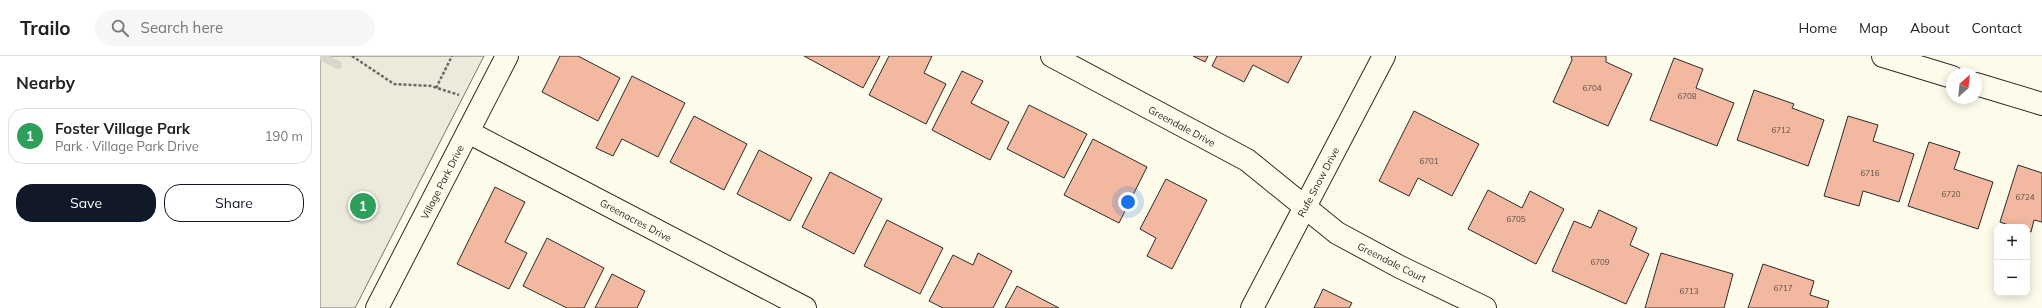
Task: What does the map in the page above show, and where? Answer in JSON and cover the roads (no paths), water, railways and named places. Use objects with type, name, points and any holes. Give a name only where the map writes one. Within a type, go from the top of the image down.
[{"type":"street","name":"Village Park Drive","points":[[377,308],[507,56]]},
{"type":"street","name":"Greendale Drive","points":[[1052,56],[1247,160],[1305,207]]},
{"type":"street","name":"Rufe Snow Drive","points":[[1252,308],[1384,56]]},
{"type":"street","points":[[1883,56],[1946,75]]},
{"type":"street","points":[[1982,86],[2042,104]]},
{"type":"street","name":"Greenacres Drive","points":[[468,132],[804,308]]},
{"type":"street","name":"Greendale Court","points":[[1305,207],[1337,232],[1400,267],[1485,308]]},
{"type":"waterway","points":[[320,56],[338,65]]},
{"type":"place","name":"Foster Village Park","points":[[363,206]]}]
